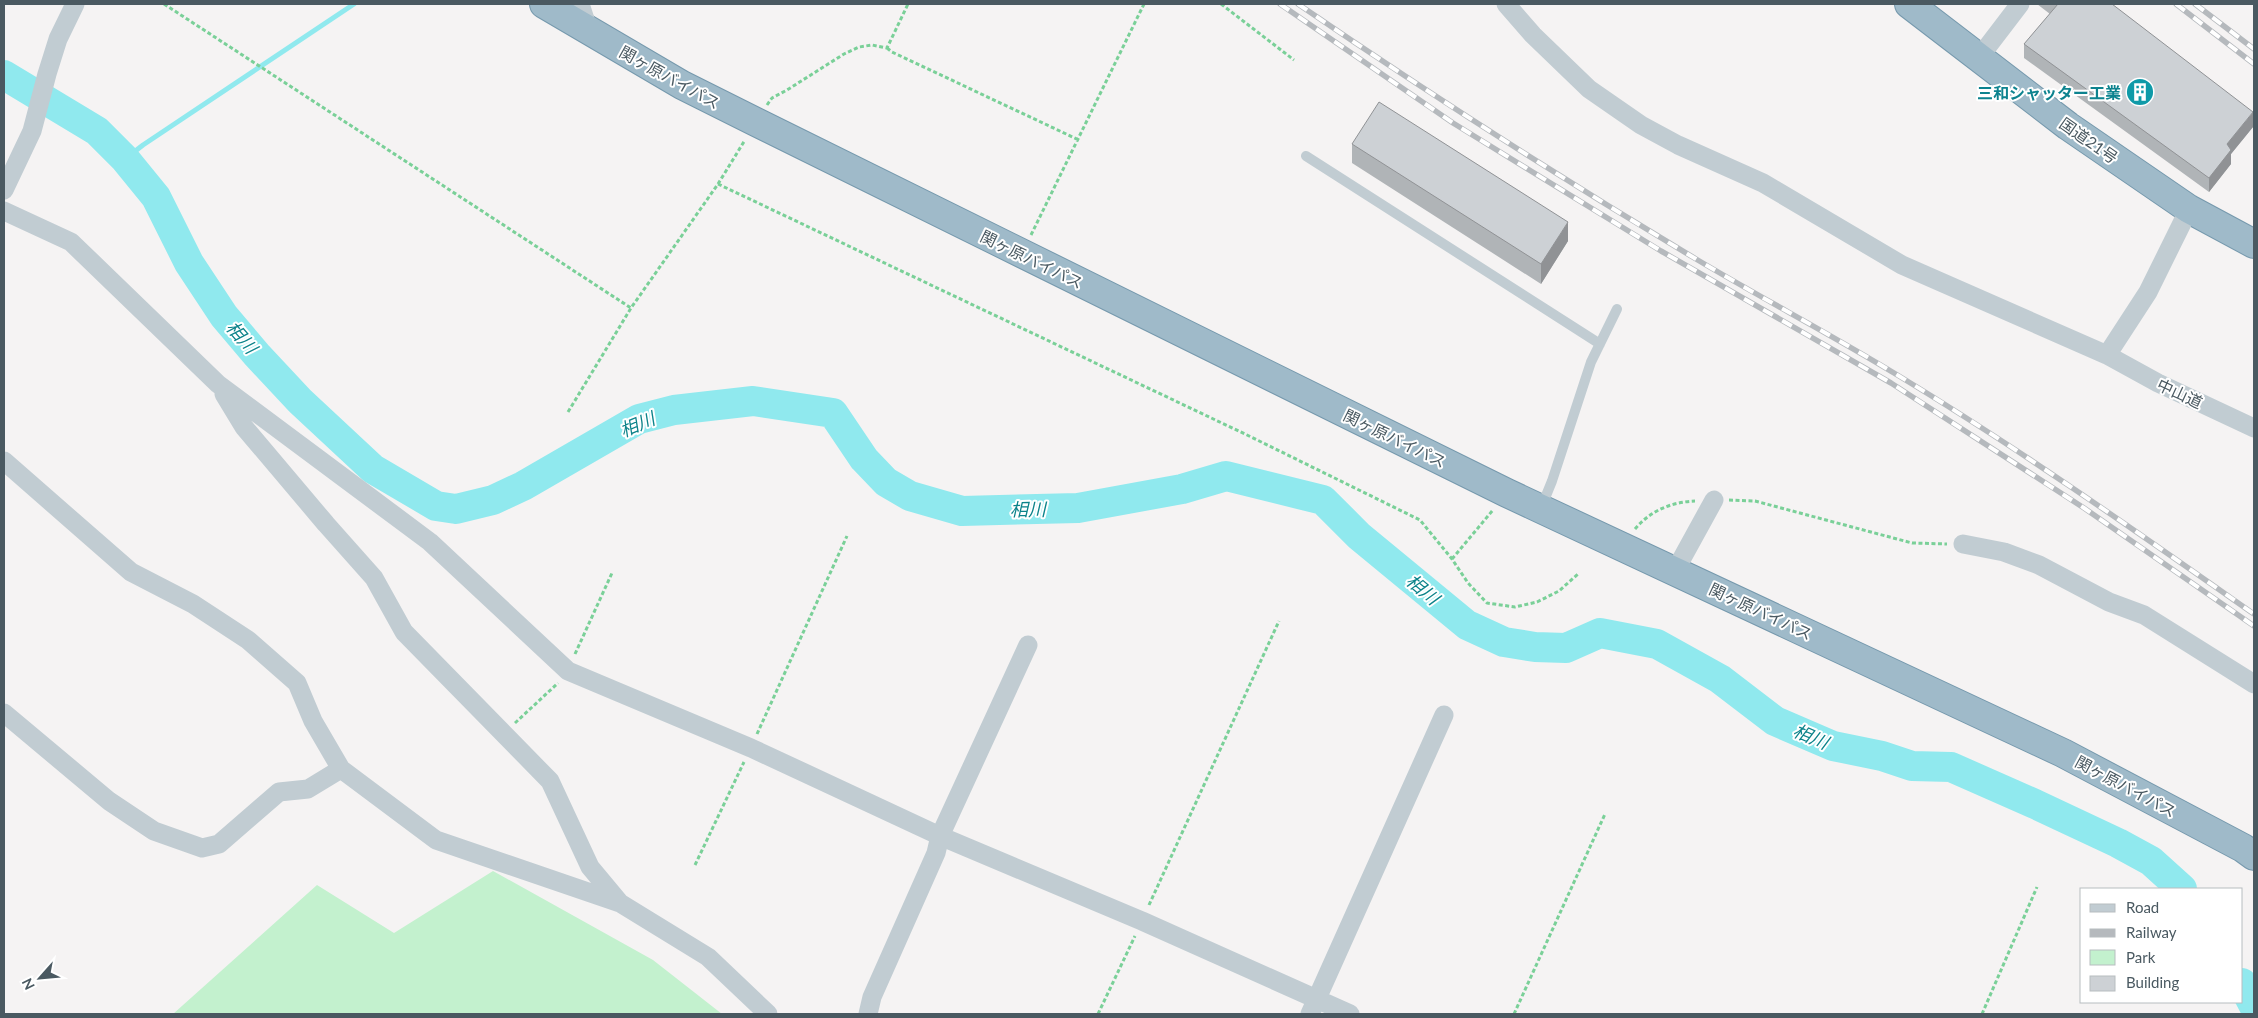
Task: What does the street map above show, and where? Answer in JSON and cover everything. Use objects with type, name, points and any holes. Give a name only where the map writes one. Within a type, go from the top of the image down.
[{"type":"highway","name":"関ヶ原バイパス","points":[[544,4],[682,85],[1507,494],[1675,570],[2063,753],[2243,848],[2254,856]]},
{"type":"highway","name":"国道21号","points":[[1909,4],[2068,126],[2189,209],[2254,244]]},
{"type":"street","points":[[4,190],[32,131],[58,39],[75,4]]},
{"type":"street","points":[[580,4],[589,32]]},
{"type":"street","name":"中山道","points":[[1506,4],[1533,35],[1597,94],[1641,125],[1678,146],[1768,186],[1902,265],[2107,355],[2158,383],[2254,428]]},
{"type":"street","points":[[1978,58],[2020,4]]},
{"type":"street","points":[[2107,355],[2148,292],[2189,209]]},
{"type":"street","points":[[4,211],[71,242],[218,384],[430,542],[568,671],[750,748],[940,836],[1142,921],[1313,1007],[1350,1014]]},
{"type":"street","points":[[218,384],[244,427],[374,578],[404,632],[550,781],[590,867],[620,903]]},
{"type":"street","points":[[4,461],[131,572],[193,604],[248,640],[296,683],[313,721],[341,769],[436,840],[620,903],[708,957],[768,1014]]},
{"type":"street","points":[[1675,570],[1714,500]]},
{"type":"street","points":[[1963,544],[2004,552],[2039,565],[2110,602],[2144,615],[2254,684]]},
{"type":"street","points":[[868,1014],[872,997],[936,853],[940,836],[1028,645]]},
{"type":"street","points":[[4,713],[116,806],[154,831],[202,848],[219,844],[279,792],[308,789],[341,769]]},
{"type":"street","points":[[1313,1007],[1444,715]]},
{"type":"lane","points":[[1306,156],[1600,344]]},
{"type":"lane","points":[[1541,508],[1552,481],[1590,362],[1617,309]]},
{"type":"path","points":[[164,4],[631,308],[568,412]]},
{"type":"path","points":[[1022,254],[1144,4]]},
{"type":"path","points":[[1221,4],[1294,60]]},
{"type":"path","points":[[887,48],[954,83],[1079,140]]},
{"type":"path","points":[[718,184],[1245,434],[1420,520],[1452,559],[1468,583],[1487,603],[1516,607],[1537,602],[1559,591],[1578,574]]},
{"type":"path","points":[[1452,559],[1507,494]]},
{"type":"path","points":[[1634,530],[1646,517],[1672,504],[1714,500],[1754,501],[1912,543],[1963,544]]},
{"type":"path","points":[[695,865],[847,536]]},
{"type":"path","points":[[1098,1014],[1280,621]]},
{"type":"path","points":[[1514,1014],[1605,814]]},
{"type":"path","points":[[1982,1014],[2037,887]]},
{"type":"green space","points":[[493,871],[653,960],[722,1014],[173,1014],[317,885],[394,933]]},
{"type":"building","name":"三和シャッター工業","points":[[2058,4],[2112,4],[2253,112],[2227,144],[2231,150],[2209,178],[2024,44]]},
{"type":"building","points":[[1379,102],[1568,222],[1541,264],[1352,144]]},
{"type":"waterway","points":[[125,159],[143,145],[354,4]]},
{"type":"waterway","name":"相川","points":[[4,75],[97,131],[125,159],[156,197],[189,263],[224,316],[257,355],[300,401],[373,469],[436,506],[456,509],[493,500],[523,486],[639,419],[674,410],[753,401],[833,413],[864,459],[886,482],[910,496],[962,511],[1078,508],[1182,489],[1226,476],[1323,500],[1359,536],[1467,625],[1504,642],[1535,647],[1566,648],[1600,633],[1657,644],[1720,679],[1775,721],[1833,746],[1882,756],[1912,766],[1951,767],[2118,843],[2151,861],[2181,888]]},
{"type":"waterway","name":"相川","points":[[2243,985],[2254,1006]]},
{"type":"railway","points":[[1280,4],[1453,123],[1661,251],[1891,383],[2084,508],[2254,626]]},
{"type":"railway","points":[[1298,4],[1445,102],[1595,198],[1944,404],[2078,492],[2254,614]]},
{"type":"railway","points":[[2176,4],[2254,64]]},
{"type":"railway","points":[[2195,4],[2254,49]]},
{"type":"place","name":"三和シャッター工業","points":[[2140,92]]}]
